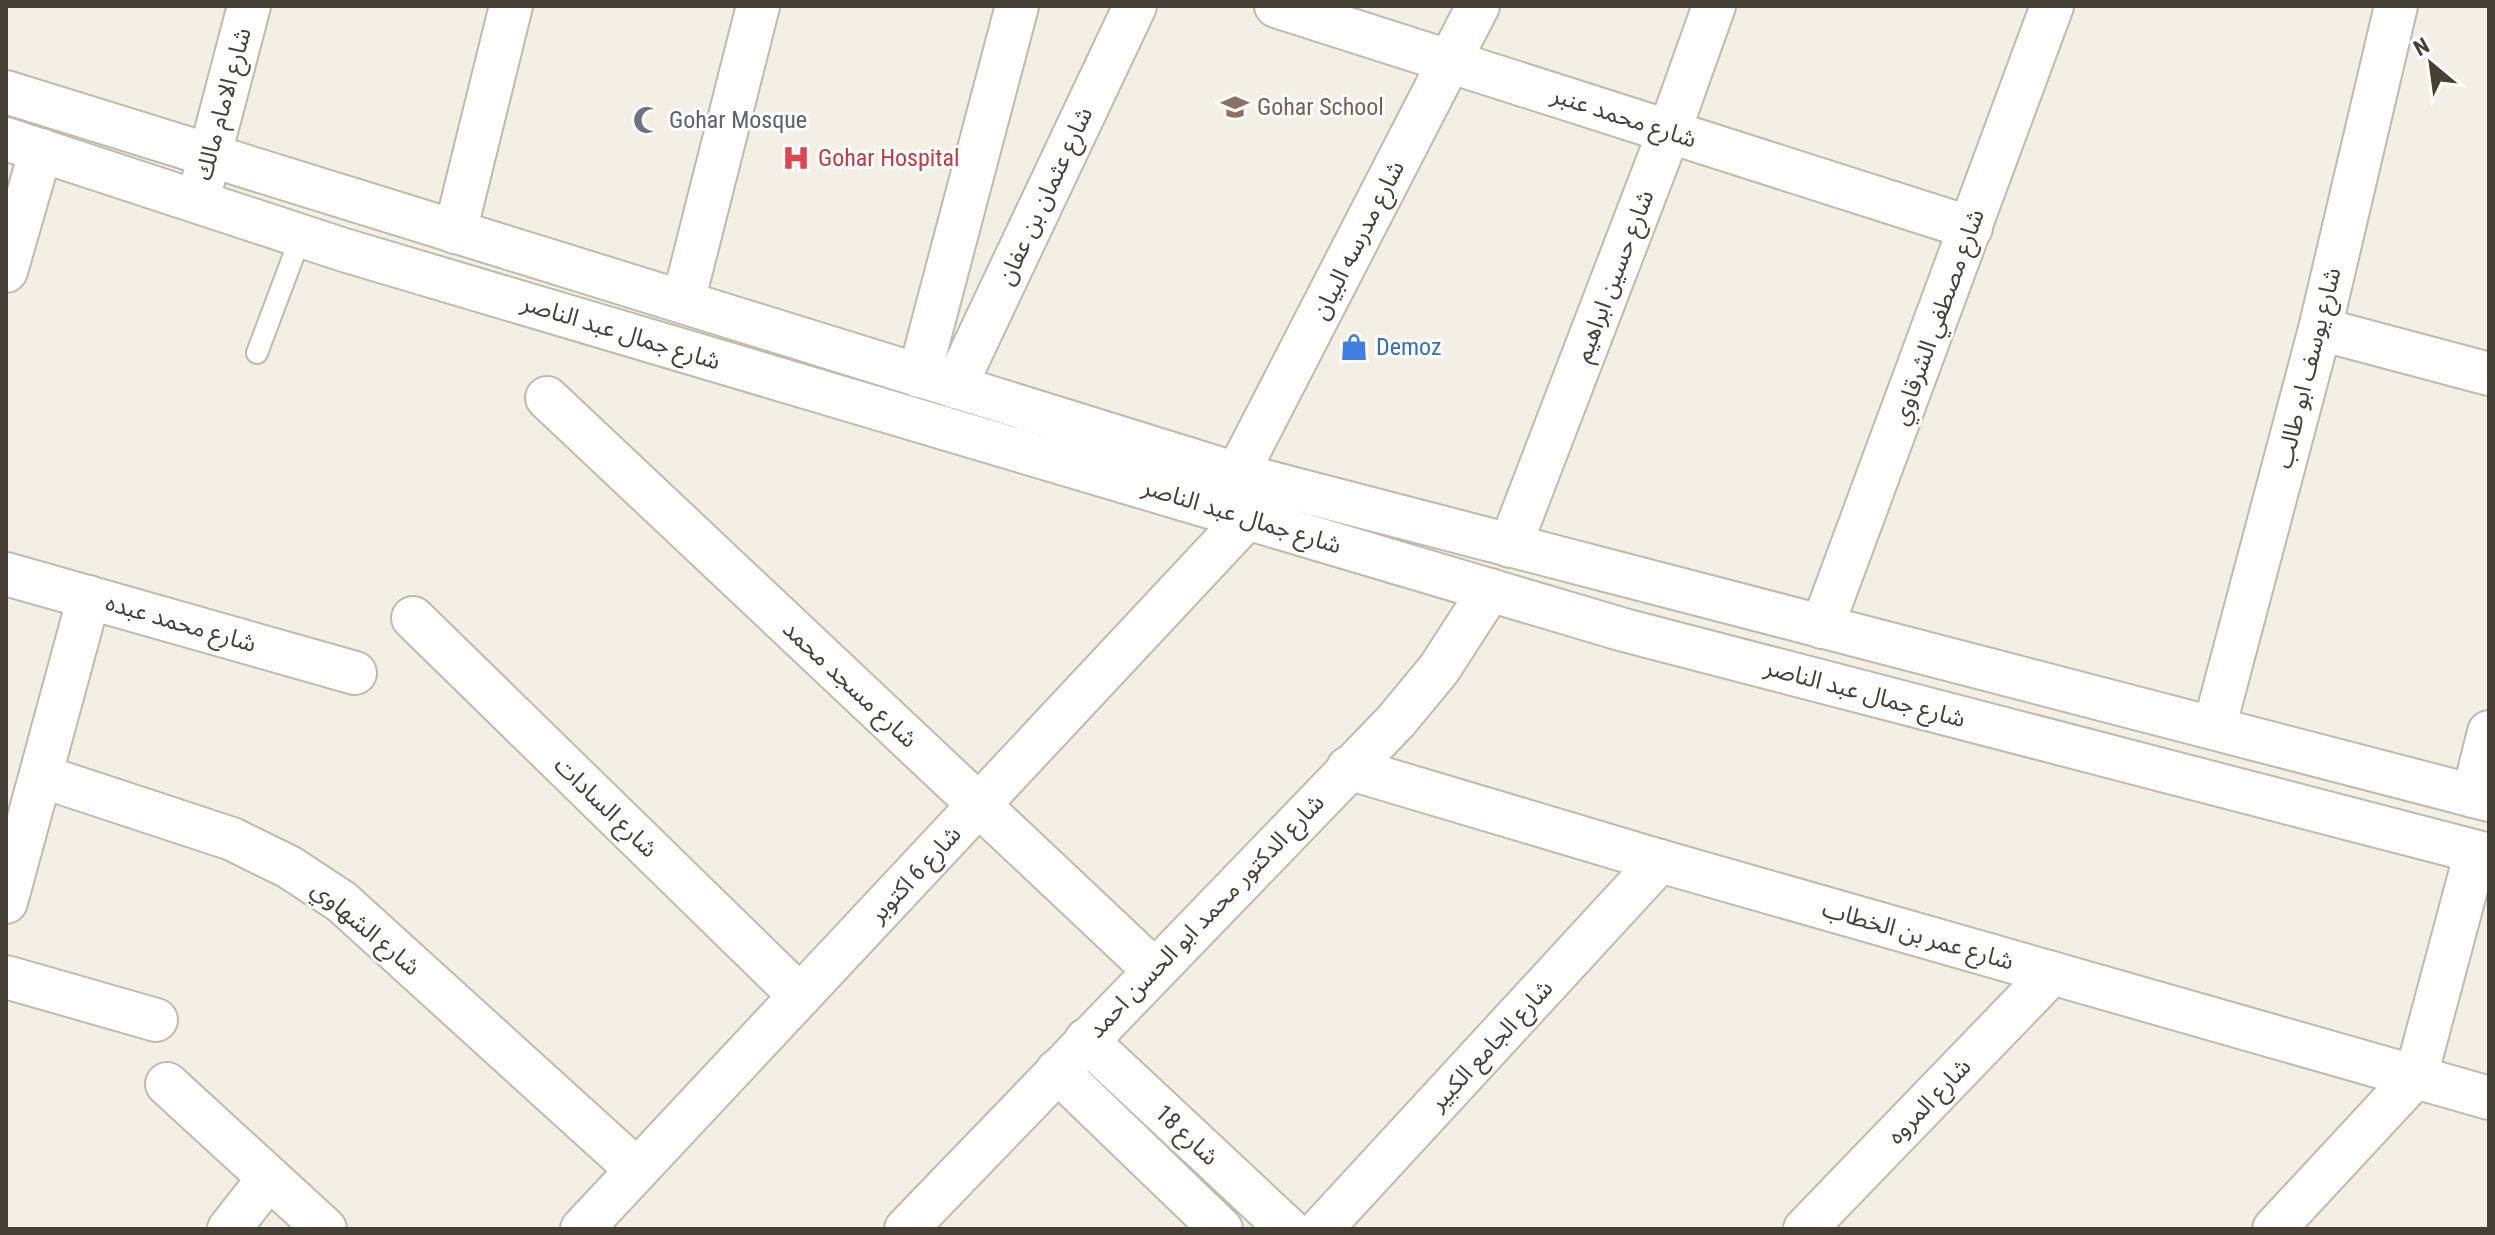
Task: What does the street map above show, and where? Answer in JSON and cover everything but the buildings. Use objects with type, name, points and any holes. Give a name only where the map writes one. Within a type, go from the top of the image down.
[{"type":"street","name":"شارع الامام مالك","points":[[197,202],[249,6]]},
{"type":"street","points":[[455,232],[511,6]]},
{"type":"street","points":[[683,302],[758,6]]},
{"type":"street","points":[[937,381],[1017,6]]},
{"type":"street","name":"شارع عثمان بن عفان","points":[[937,381],[1135,6]]},
{"type":"street","name":"شارع محمد عنبر","points":[[1276,6],[1971,228]]},
{"type":"street","name":"شارع مدرسه البيان","points":[[1237,474],[1478,6]]},
{"type":"street","name":"شارع حسين ابراهيم","points":[[1510,546],[1669,132],[1714,6]]},
{"type":"street","name":"شارع مصطفي الشرقاوي","points":[[1822,627],[2052,6]]},
{"type":"street","name":"شارع يوسف ابو طالب","points":[[2214,728],[2320,329],[2396,6]]},
{"type":"street","name":"شارع جمال عبد الناصر","points":[[6,92],[1237,474],[2481,798]]},
{"type":"street","name":"شارع جمال عبد الناصر","points":[[24,145],[301,236],[1624,630],[2483,854]]},
{"type":"street","points":[[6,271],[24,145]]},
{"type":"street","points":[[2320,329],[2489,374]]},
{"type":"street","name":"شارع مسجد محمد","points":[[547,398],[1154,970]]},
{"type":"street","name":"شارع 6 اكتوبر","points":[[582,1229],[1247,518]]},
{"type":"street","name":"شارع محمد عبده","points":[[6,574],[355,673]]},
{"type":"street","name":"شارع الدكتور محمد ابو الحسن احمد","points":[[906,1229],[1396,721],[1439,669],[1490,590]]},
{"type":"street","points":[[6,902],[89,597]]},
{"type":"street","name":"شارع السادات","points":[[413,618],[800,996]]},
{"type":"street","points":[[2481,798],[2489,732]]},
{"type":"street","name":"شارع عمر بن الخطاب","points":[[1348,768],[1660,861],[2489,1098]]},
{"type":"street","name":"شارع الشهاوي","points":[[41,776],[232,839],[302,875],[342,902],[637,1170]]},
{"type":"street","points":[[2274,1229],[2416,1076],[2483,854]]},
{"type":"street","name":"شارع الجامع الكبير","points":[[1321,1229],[1660,861]]},
{"type":"street","name":"شارع المروه","points":[[1805,1229],[2052,973]]},
{"type":"street","points":[[6,977],[156,1020]]},
{"type":"street","name":"شارع 18","points":[[1086,1040],[1288,1229]]},
{"type":"street","name":"شارع 18","points":[[1057,1071],[1221,1229]]},
{"type":"street","points":[[167,1084],[325,1229]]},
{"type":"street","points":[[229,1229],[269,1178]]},
{"type":"lane","points":[[257,353],[301,236]]},
{"type":"place","name":"Gohar School","points":[[1235,107]]},
{"type":"place","name":"Gohar Mosque","points":[[647,120]]},
{"type":"place","name":"Gohar Hospital","points":[[796,158]]},
{"type":"place","name":"Demoz","points":[[1354,347]]}]
